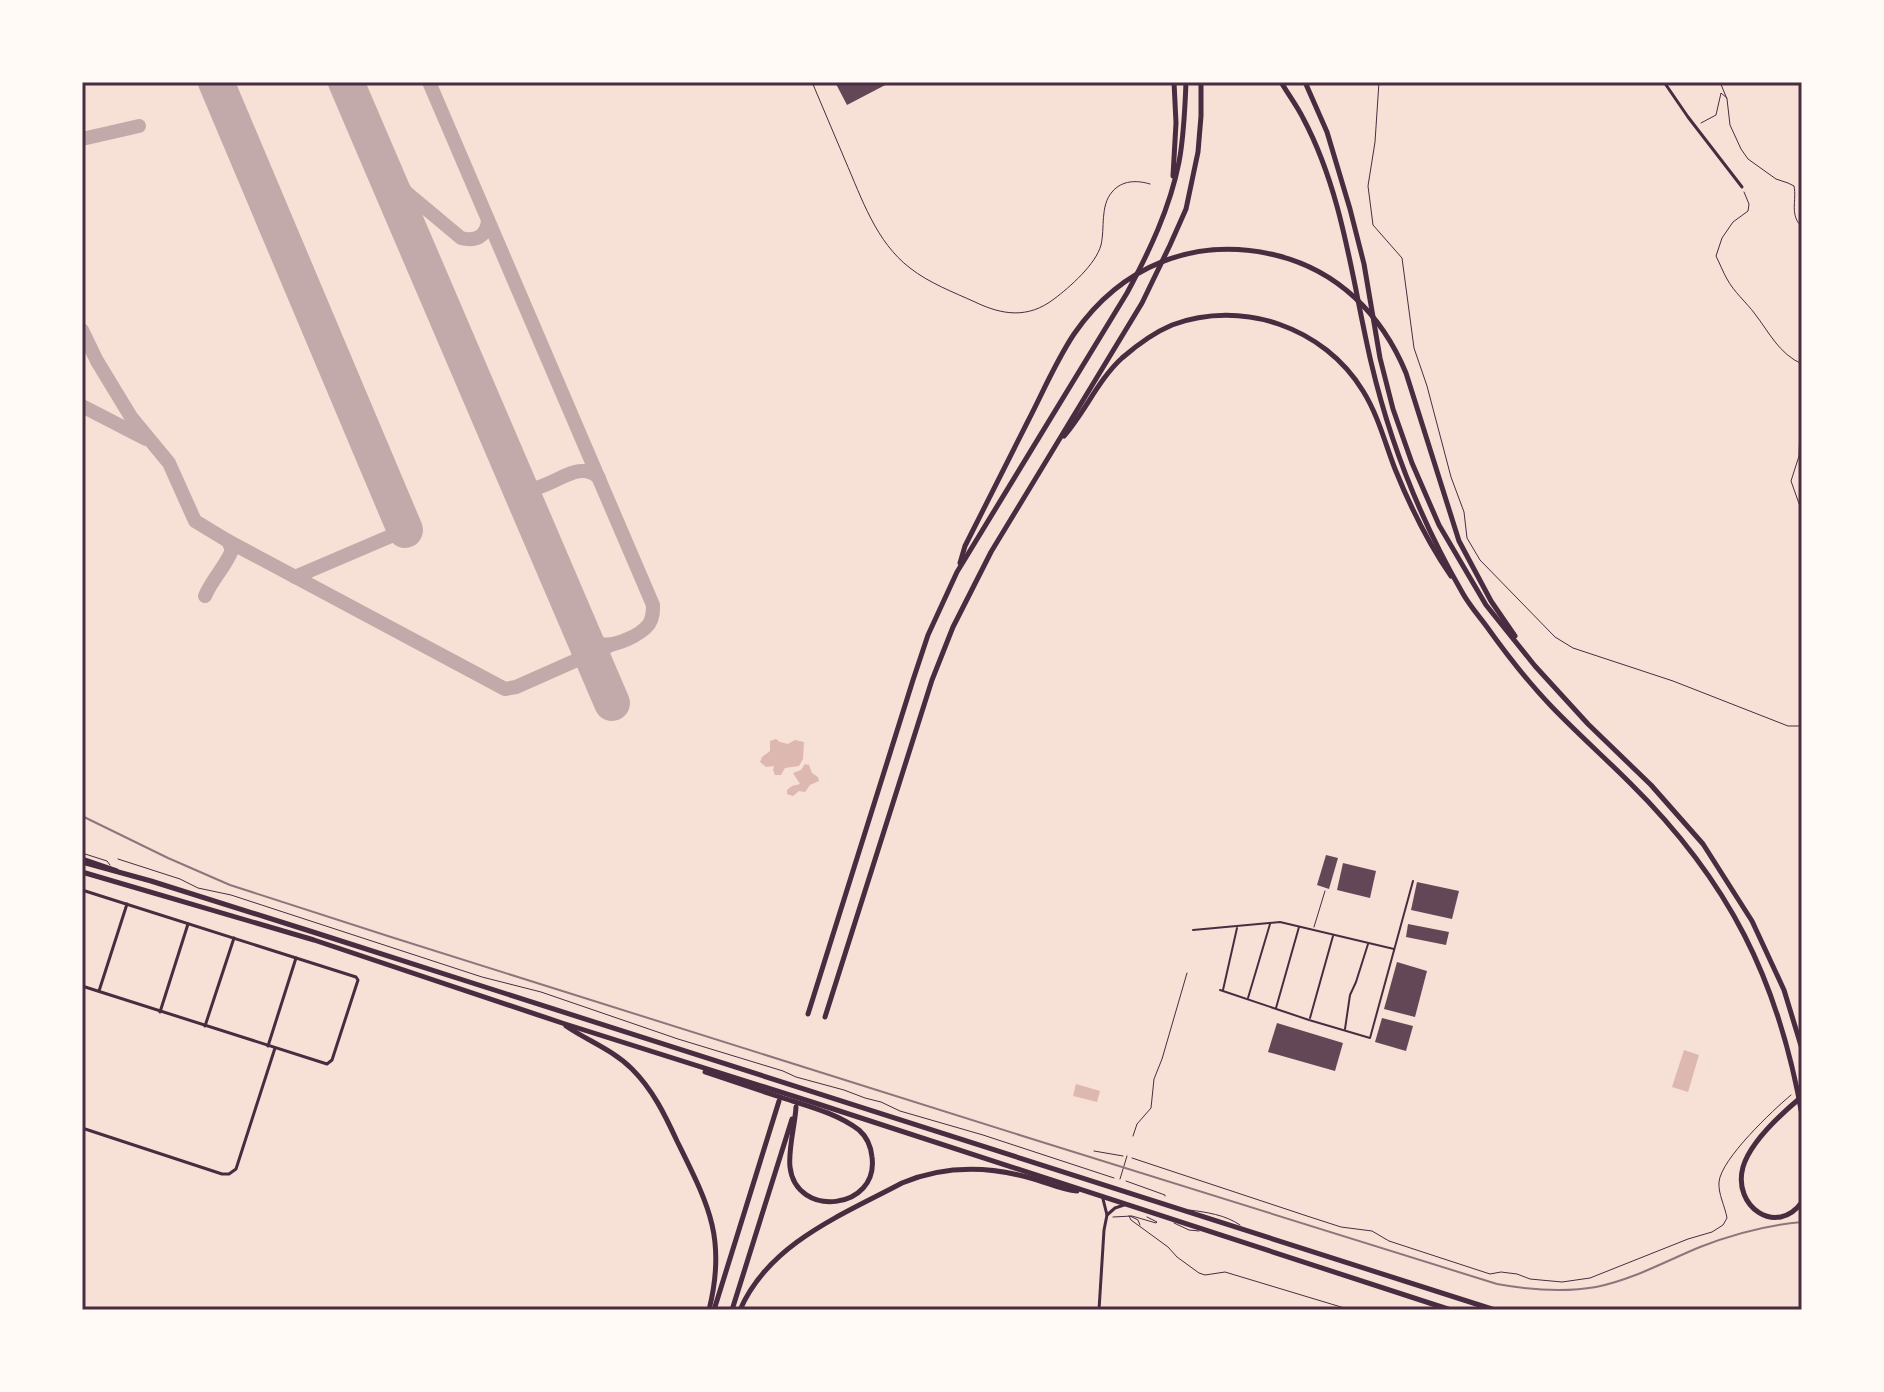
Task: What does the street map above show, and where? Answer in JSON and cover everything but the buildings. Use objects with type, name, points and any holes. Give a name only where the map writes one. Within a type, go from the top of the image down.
[{"type":"highway","points":[[1173,185],[1174,82]]},
{"type":"highway","points":[[808,1014],[928,635],[957,572],[1147,255],[1164,214],[1179,162],[1186,82]]},
{"type":"highway","points":[[825,1017],[932,680],[948,641],[991,552],[1142,303],[1186,209],[1198,152],[1201,82]]},
{"type":"highway","points":[[1281,82],[1303,117],[1327,173],[1353,268],[1371,362],[1403,467],[1420,511],[1463,594]]},
{"type":"highway","points":[[1305,82],[1339,168],[1364,264],[1380,358],[1393,409],[1439,525],[1486,605],[1535,666],[1588,724],[1651,785],[1703,844],[1752,921],[1784,990],[1802,1049]]},
{"type":"highway","points":[[957,572],[965,546],[1052,375],[1073,336],[1092,311],[1131,277],[1163,261],[1192,252],[1250,250],[1289,259],[1318,271],[1348,291],[1376,319],[1406,373],[1459,541],[1491,601],[1535,666]]},
{"type":"highway","points":[[1055,445],[1076,422],[1118,361],[1150,336],[1173,325],[1218,316],[1266,320],[1308,337],[1347,368],[1376,417],[1414,513],[1463,594],[1504,651],[1549,704],[1642,796],[1692,852],[1739,922],[1771,993],[1790,1056],[1802,1114]]},
{"type":"highway","points":[[82,858],[123,874],[1495,1310]]},
{"type":"highway","points":[[82,872],[314,940],[1451,1310]]},
{"type":"highway","points":[[562,1023],[613,1053],[632,1069],[659,1104],[710,1213],[717,1261],[712,1310]]},
{"type":"highway","points":[[694,1065],[699,1070],[840,1118],[860,1131],[869,1146],[873,1163],[867,1181],[857,1194],[841,1201],[826,1202],[810,1198],[796,1185],[790,1169],[796,1107],[732,1310]]},
{"type":"highway","points":[[1802,1096],[1782,1113],[1751,1151],[1742,1171],[1741,1185],[1747,1202],[1767,1216],[1784,1216],[1802,1202]]},
{"type":"highway","points":[[712,1310],[779,1101]]},
{"type":"highway","points":[[740,1310],[763,1271],[793,1244],[920,1176],[958,1169],[981,1169],[1008,1172],[1072,1191],[1083,1190]]},
{"type":"street","points":[[1664,82],[1742,187]]},
{"type":"street","points":[[82,858],[112,867],[123,874]]},
{"type":"street","points":[[1237,926],[1222,990],[1370,1038],[1413,881]]},
{"type":"street","points":[[82,890],[358,980],[330,1064],[82,986]]},
{"type":"street","points":[[99,991],[127,904]]},
{"type":"street","points":[[1193,930],[1280,922],[1395,949]]},
{"type":"street","points":[[1248,999],[1270,923]]},
{"type":"street","points":[[160,1012],[189,924]]},
{"type":"street","points":[[1276,1009],[1299,927]]},
{"type":"street","points":[[1309,1020],[1333,935]]},
{"type":"street","points":[[205,1026],[234,938]]},
{"type":"street","points":[[1344,1030],[1350,995],[1368,943]]},
{"type":"street","points":[[268,1046],[296,958]]},
{"type":"street","points":[[82,1128],[225,1174],[232,1172],[236,1169],[275,1048]]},
{"type":"street","points":[[1099,1310],[1107,1215],[1102,1196]]},
{"type":"street","points":[[1107,1215],[1115,1208],[1128,1204]]},
{"type":"lane","points":[[812,82],[863,202],[892,251],[912,270],[932,282],[990,309],[1017,314],[1038,309],[1056,298],[1096,256],[1102,241],[1105,204],[1113,190],[1130,182],[1150,184]]},
{"type":"lane","points":[[1313,930],[1325,891]]},
{"type":"lane","points":[[1133,1136],[1137,1124],[1151,1108],[1154,1079],[1187,973]]},
{"type":"lane","points":[[1120,1179],[1127,1156]]},
{"type":"path","points":[[1379,82],[1368,186],[1373,225],[1402,258],[1414,348],[1464,512],[1467,538],[1480,560],[1555,637],[1573,648],[1673,681],[1788,726],[1802,726]]},
{"type":"path","points":[[1720,82],[1727,99],[1730,125],[1741,149],[1748,159],[1776,179],[1794,186],[1794,215],[1802,227]]},
{"type":"path","points":[[1694,125],[1716,115],[1721,93],[1727,99]]},
{"type":"path","points":[[1742,187],[1749,204],[1748,211],[1733,222],[1722,238],[1716,256],[1728,281],[1754,311],[1767,333],[1794,361],[1802,364]]},
{"type":"path","points":[[1802,418],[1799,456],[1791,481],[1802,512]]},
{"type":"path","points":[[118,859],[198,888],[231,895],[482,977],[541,992],[1153,1191]]},
{"type":"path","points":[[1094,1151],[1127,1156],[1341,1227],[1372,1231],[1389,1241],[1490,1274],[1501,1272],[1562,1282],[1590,1278],[1712,1232],[1723,1225],[1727,1218],[1719,1184],[1729,1159],[1794,1092]]},
{"type":"path","points":[[1107,1215],[1131,1216],[1138,1220],[1142,1227],[1199,1273],[1225,1272],[1351,1310]]},
{"type":"shaded area","points":[[776,739],[788,744],[795,740],[804,742],[803,759],[799,766],[785,768],[781,775],[775,775],[774,766],[766,767],[760,762],[770,751],[770,741]]},
{"type":"shaded area","points":[[805,764],[809,765],[819,781],[810,785],[805,792],[799,791],[793,796],[787,794],[792,786],[800,784],[793,773]]},
{"type":"shaded area","points":[[1684,1050],[1699,1055],[1688,1092],[1672,1087]]},
{"type":"shaded area","points":[[1076,1084],[1100,1091],[1097,1102],[1073,1096]]},
{"type":"taxiway","points":[[429,82],[653,605],[649,624],[620,642],[599,643],[581,630]]},
{"type":"taxiway","points":[[82,139],[139,126]]},
{"type":"taxiway","points":[[377,154],[406,192],[461,238],[480,236],[488,220]]},
{"type":"taxiway","points":[[82,330],[131,417],[169,463],[195,521],[228,541],[505,689],[613,644]]},
{"type":"taxiway","points":[[82,406],[146,439]]},
{"type":"taxiway","points":[[515,476],[520,483],[535,488],[576,472],[592,473],[599,478]]},
{"type":"taxiway","points":[[295,577],[405,530]]},
{"type":"taxiway","points":[[205,596],[232,550],[228,541]]},
{"type":"runway","points":[[216,82],[405,530]]},
{"type":"runway","points":[[346,82],[612,703]]},
{"type":"railway","points":[[82,816],[230,885],[1497,1284],[1546,1290],[1596,1287],[1636,1275],[1725,1238],[1802,1222]]}]
